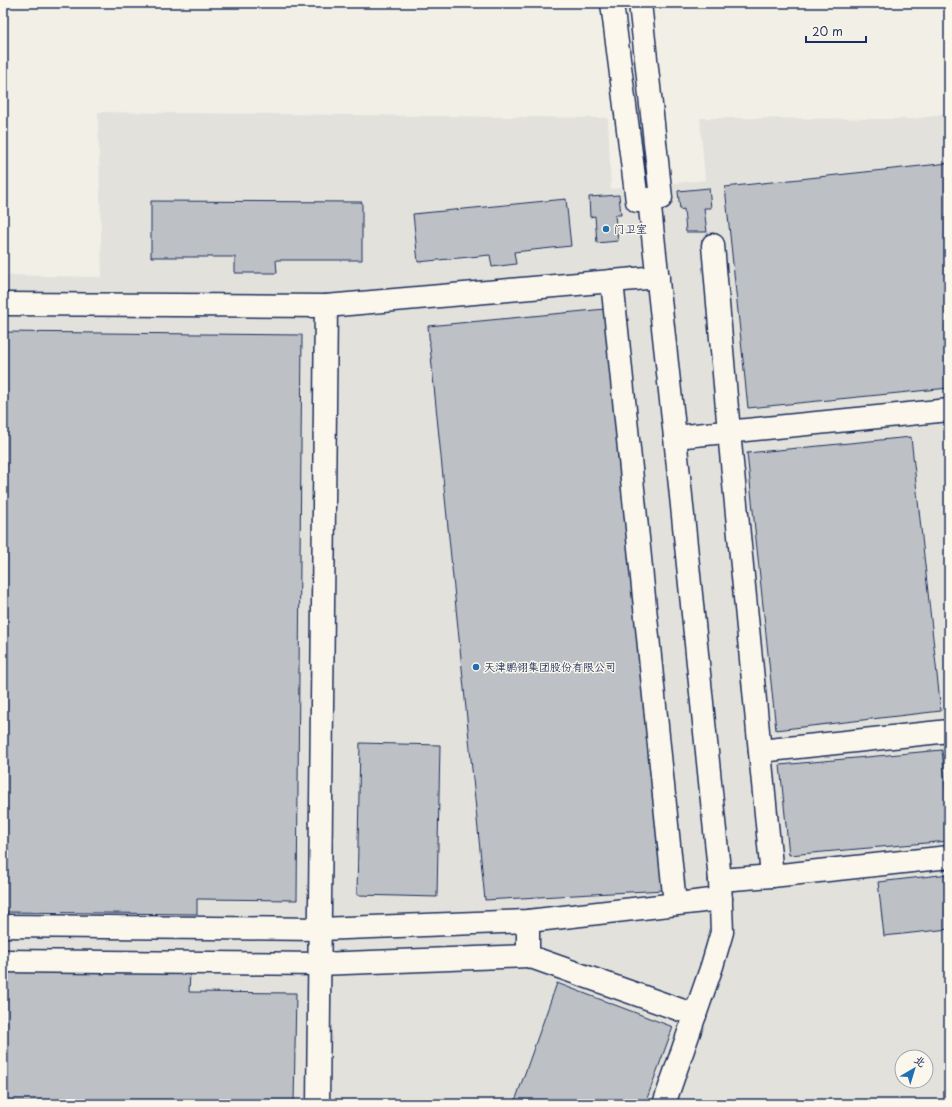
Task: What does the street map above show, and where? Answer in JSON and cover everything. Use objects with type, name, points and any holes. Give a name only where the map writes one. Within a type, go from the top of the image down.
[{"type":"lane","points":[[612,3],[649,199]]},
{"type":"lane","points":[[640,3],[649,199],[721,890],[722,932],[664,1104]]},
{"type":"lane","points":[[713,245],[729,432],[772,876]]},
{"type":"lane","points":[[3,304],[326,306],[658,277]]},
{"type":"lane","points":[[612,281],[675,904]]},
{"type":"lane","points":[[318,1104],[326,306]]},
{"type":"lane","points":[[675,437],[949,410]]},
{"type":"lane","points":[[760,751],[949,731]]},
{"type":"lane","points":[[3,926],[320,929],[528,921],[675,904],[772,876],[949,857]]},
{"type":"lane","points":[[528,921],[528,956]]},
{"type":"lane","points":[[3,961],[320,964],[528,956],[695,1015]]},
{"type":"shaded area","name":"天津鹏翎集团股份有限公司","points":[[98,112],[608,118],[611,189],[705,180],[700,118],[911,119],[949,114],[949,1072],[942,1104],[3,1104],[3,275],[102,277]]},
{"type":"building","points":[[949,163],[949,388],[748,408],[725,187]]},
{"type":"building","points":[[709,188],[711,208],[704,208],[707,232],[686,232],[684,209],[680,210],[678,191]]},
{"type":"building","name":"门卫室","points":[[619,195],[621,215],[615,215],[618,241],[597,243],[595,216],[590,217],[589,197]]},
{"type":"building","points":[[566,199],[571,246],[514,252],[516,264],[492,267],[490,255],[418,262],[413,214]]},
{"type":"building","points":[[151,201],[362,202],[362,260],[276,260],[277,273],[235,273],[235,257],[151,257]]},
{"type":"building","points":[[605,309],[665,890],[485,900],[428,326]]},
{"type":"building","points":[[3,332],[302,335],[297,900],[197,899],[197,914],[3,912]]},
{"type":"building","points":[[911,437],[941,711],[776,730],[747,453]]},
{"type":"building","points":[[360,743],[440,745],[437,897],[357,895]]},
{"type":"building","points":[[942,750],[949,819],[949,841],[789,855],[780,765]]},
{"type":"building","points":[[949,874],[949,929],[884,936],[878,882]]},
{"type":"building","points":[[3,970],[190,973],[189,992],[296,993],[294,1104],[3,1104]]},
{"type":"building","points":[[557,983],[673,1027],[645,1104],[514,1104]]},
{"type":"place","name":"门卫室","points":[[606,229]]},
{"type":"place","name":"天津鹏翎集团股份有限公司","points":[[476,667]]}]
